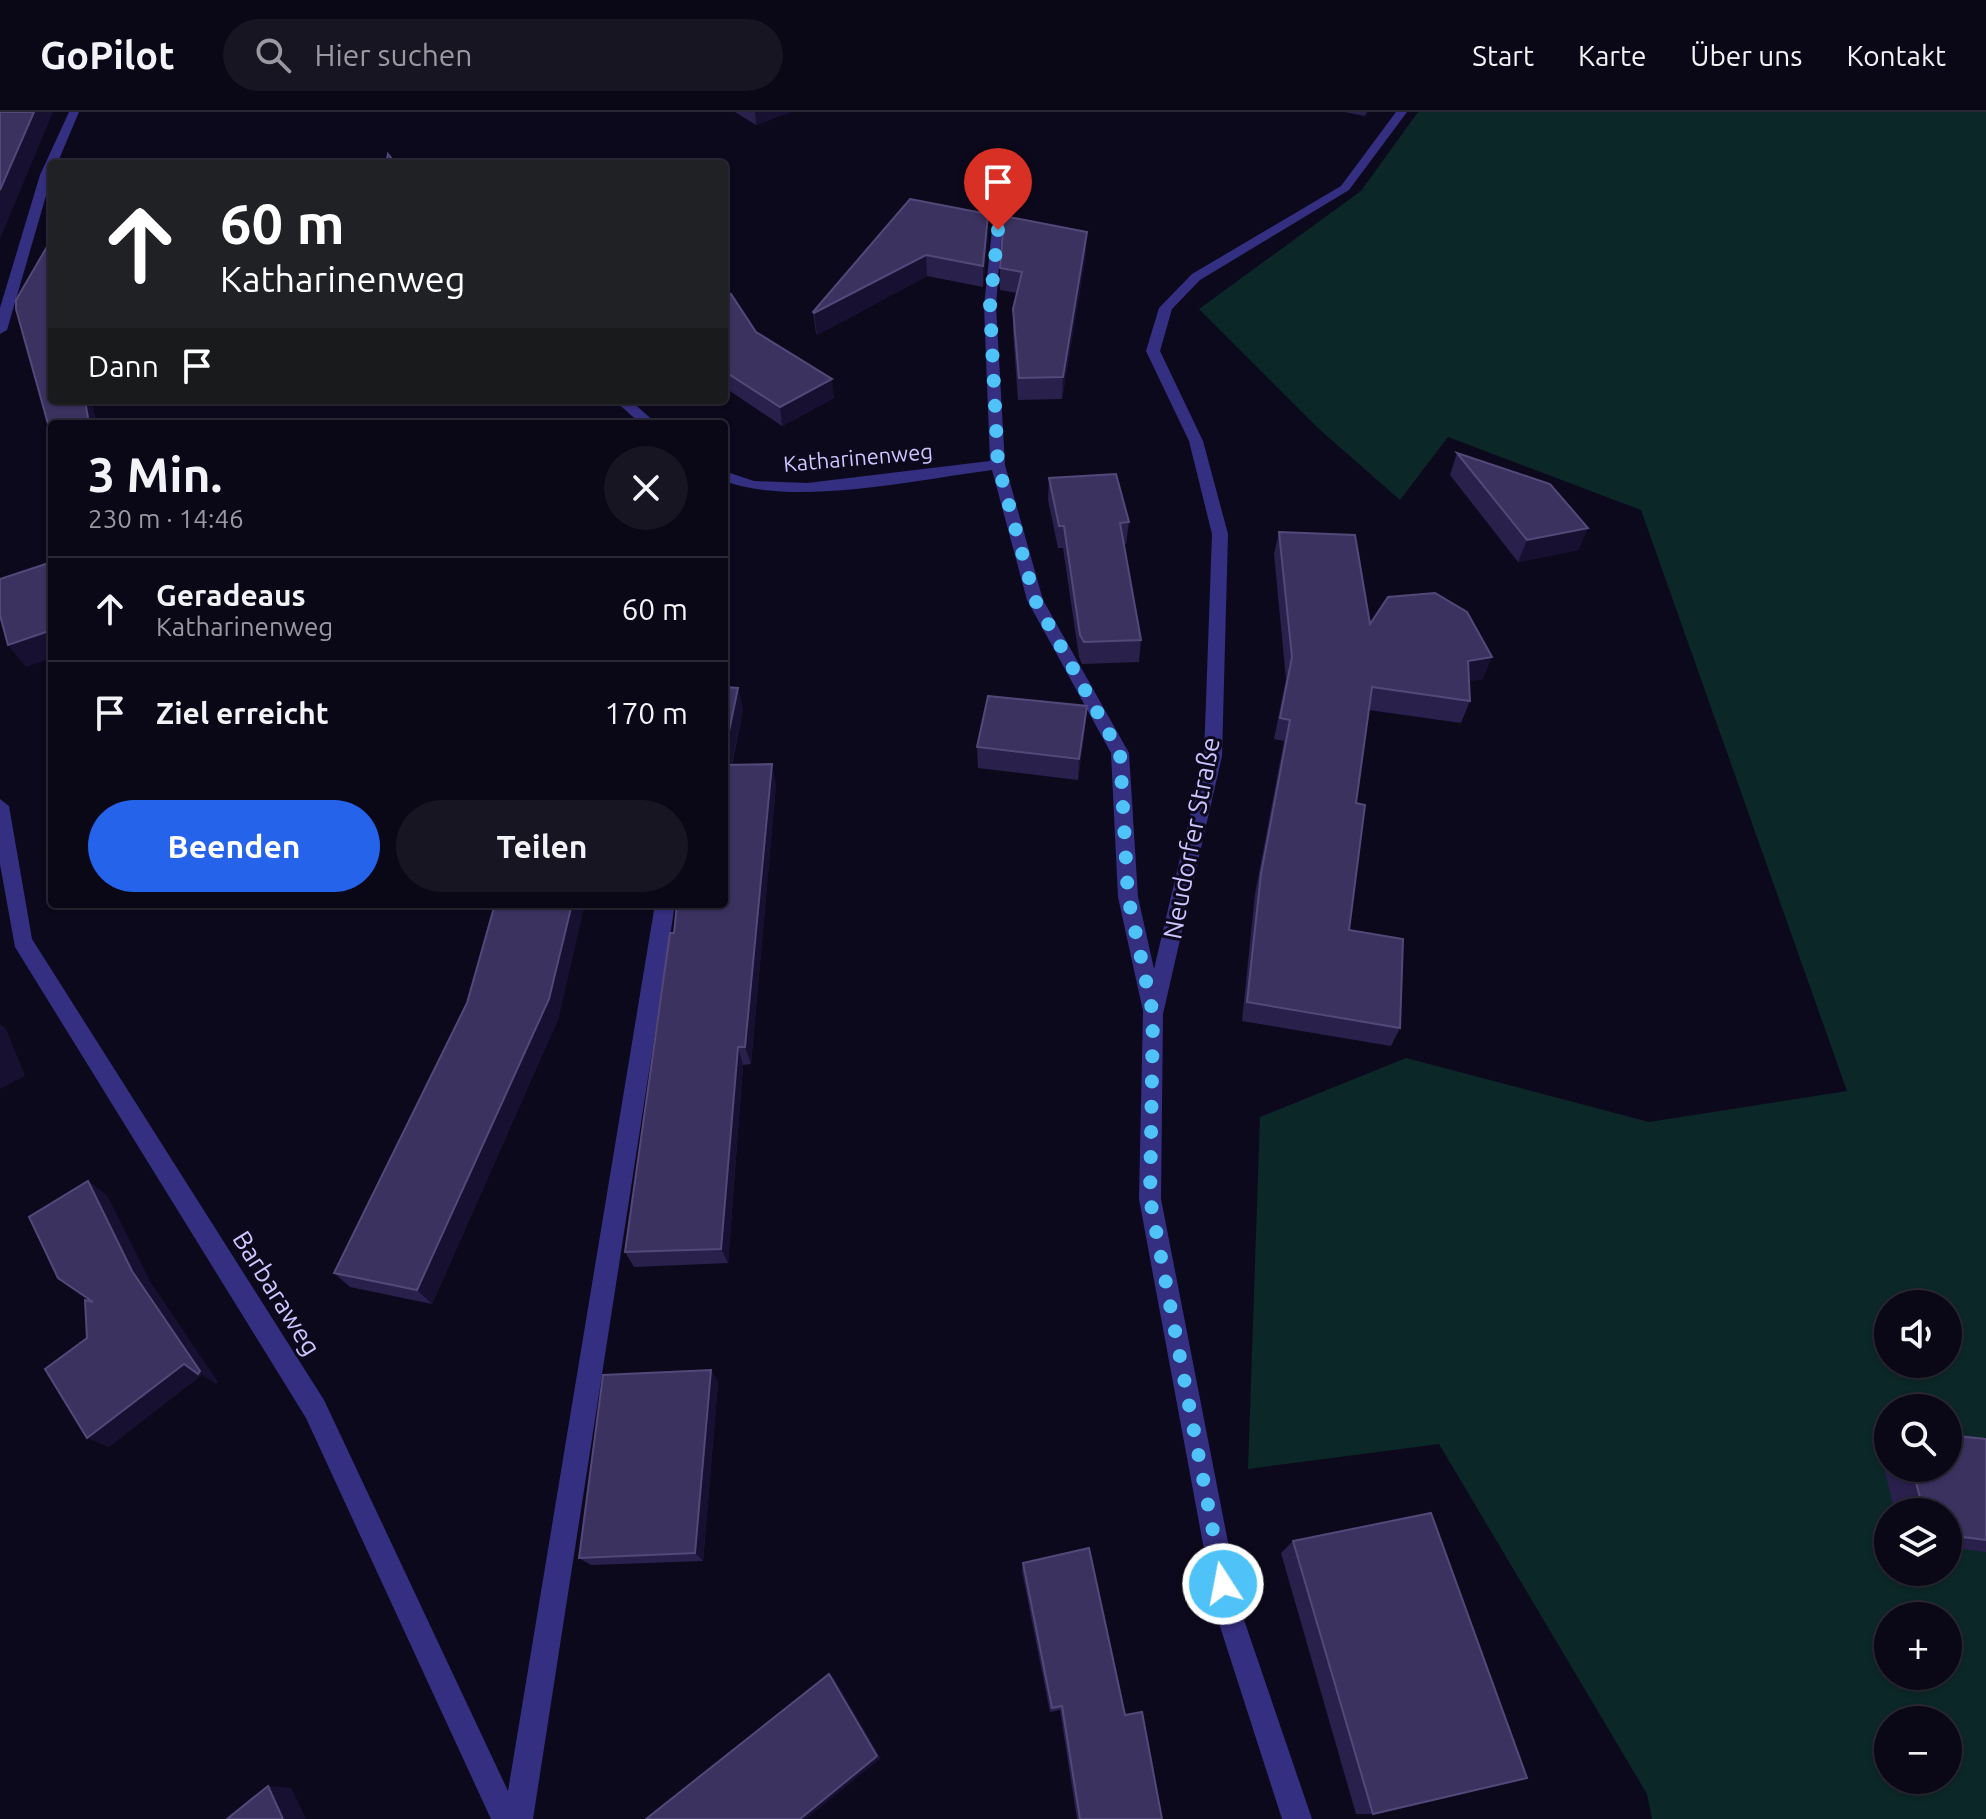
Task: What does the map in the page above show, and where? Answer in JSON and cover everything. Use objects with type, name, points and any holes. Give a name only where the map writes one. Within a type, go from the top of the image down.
[{"type":"street","points":[[53,160],[74,112]]},
{"type":"street","name":"Neudorfer Straße","points":[[1297,1819],[1229,1614],[1150,1199],[1153,1014],[1213,756],[1220,534],[1196,441],[1153,351],[1166,308],[1196,277],[1345,188],[1402,112]]},
{"type":"street","points":[[0,330],[48,170]]},
{"type":"street","points":[[998,230],[990,306],[998,465],[1035,600],[1120,753],[1128,897],[1153,1014]]},
{"type":"street","points":[[626,404],[645,420]]},
{"type":"street","name":"Katharinenweg","points":[[728,477],[752,486],[807,488],[998,465]]},
{"type":"street","name":"Barbaraweg","points":[[0,806],[22,941],[315,1409],[506,1819]]},
{"type":"street","points":[[518,1819],[664,908]]},
{"type":"green space","points":[[1418,112],[1986,112],[1986,1819],[1652,1819],[1647,1794],[1439,1444],[1248,1469],[1260,1117],[1406,1058],[1649,1122],[1847,1091],[1641,510],[1448,437],[1400,500],[1319,429],[1199,309],[1361,191]]},
{"type":"building","points":[[0,112],[34,112],[0,190]]},
{"type":"building","points":[[910,199],[988,214],[983,266],[926,255],[814,313],[813,312]]},
{"type":"building","points":[[1004,216],[1087,232],[1063,377],[1019,378],[1013,309],[1022,272],[1000,268]]},
{"type":"building","points":[[48,245],[48,404],[86,404],[88,420],[48,420],[48,424],[16,300]]},
{"type":"building","points":[[731,294],[756,332],[832,379],[780,407],[728,374],[728,295]]},
{"type":"building","points":[[1457,453],[1550,484],[1588,528],[1527,540]]},
{"type":"building","points":[[1116,474],[1129,522],[1120,523],[1141,640],[1084,642],[1080,635],[1064,526],[1059,526],[1049,478]]},
{"type":"building","points":[[1279,532],[1355,535],[1370,624],[1388,597],[1435,593],[1467,612],[1492,657],[1468,661],[1470,701],[1372,687],[1356,803],[1365,805],[1349,930],[1403,939],[1400,1028],[1247,1002],[1261,874],[1290,720],[1280,718],[1292,657]]},
{"type":"building","points":[[48,563],[48,631],[8,645],[0,615],[0,579]]},
{"type":"building","points":[[728,687],[738,688],[728,736]]},
{"type":"building","points":[[988,696],[1087,706],[1079,759],[977,747]]},
{"type":"building","points":[[772,764],[745,1047],[738,1047],[721,1249],[625,1252],[670,933],[674,933],[677,908],[728,908],[728,765]]},
{"type":"building","points":[[494,908],[571,908],[549,999],[417,1290],[334,1273],[467,1003]]},
{"type":"building","points":[[88,1181],[132,1271],[200,1371],[198,1374],[184,1364],[87,1438],[45,1369],[87,1338],[85,1300],[93,1302],[58,1278],[29,1217]]},
{"type":"building","points":[[711,1370],[695,1553],[579,1558],[603,1375]]},
{"type":"building","points":[[1962,1436],[1986,1439],[1986,1540],[1962,1537],[1962,1498],[1920,1498],[1916,1482],[1962,1482]]},
{"type":"building","points":[[1431,1513],[1527,1778],[1373,1814],[1293,1541]]},
{"type":"building","points":[[1089,1548],[1125,1715],[1142,1712],[1162,1819],[1080,1819],[1062,1706],[1052,1708],[1023,1563]]},
{"type":"building","points":[[829,1674],[877,1756],[800,1819],[646,1819]]},
{"type":"building","points":[[268,1786],[283,1819],[227,1819]]},
{"type":"route","points":[[998,230],[990,306],[998,465],[1035,600],[1120,753],[1128,897],[1153,1014],[1150,1199],[1223,1584]]}]
